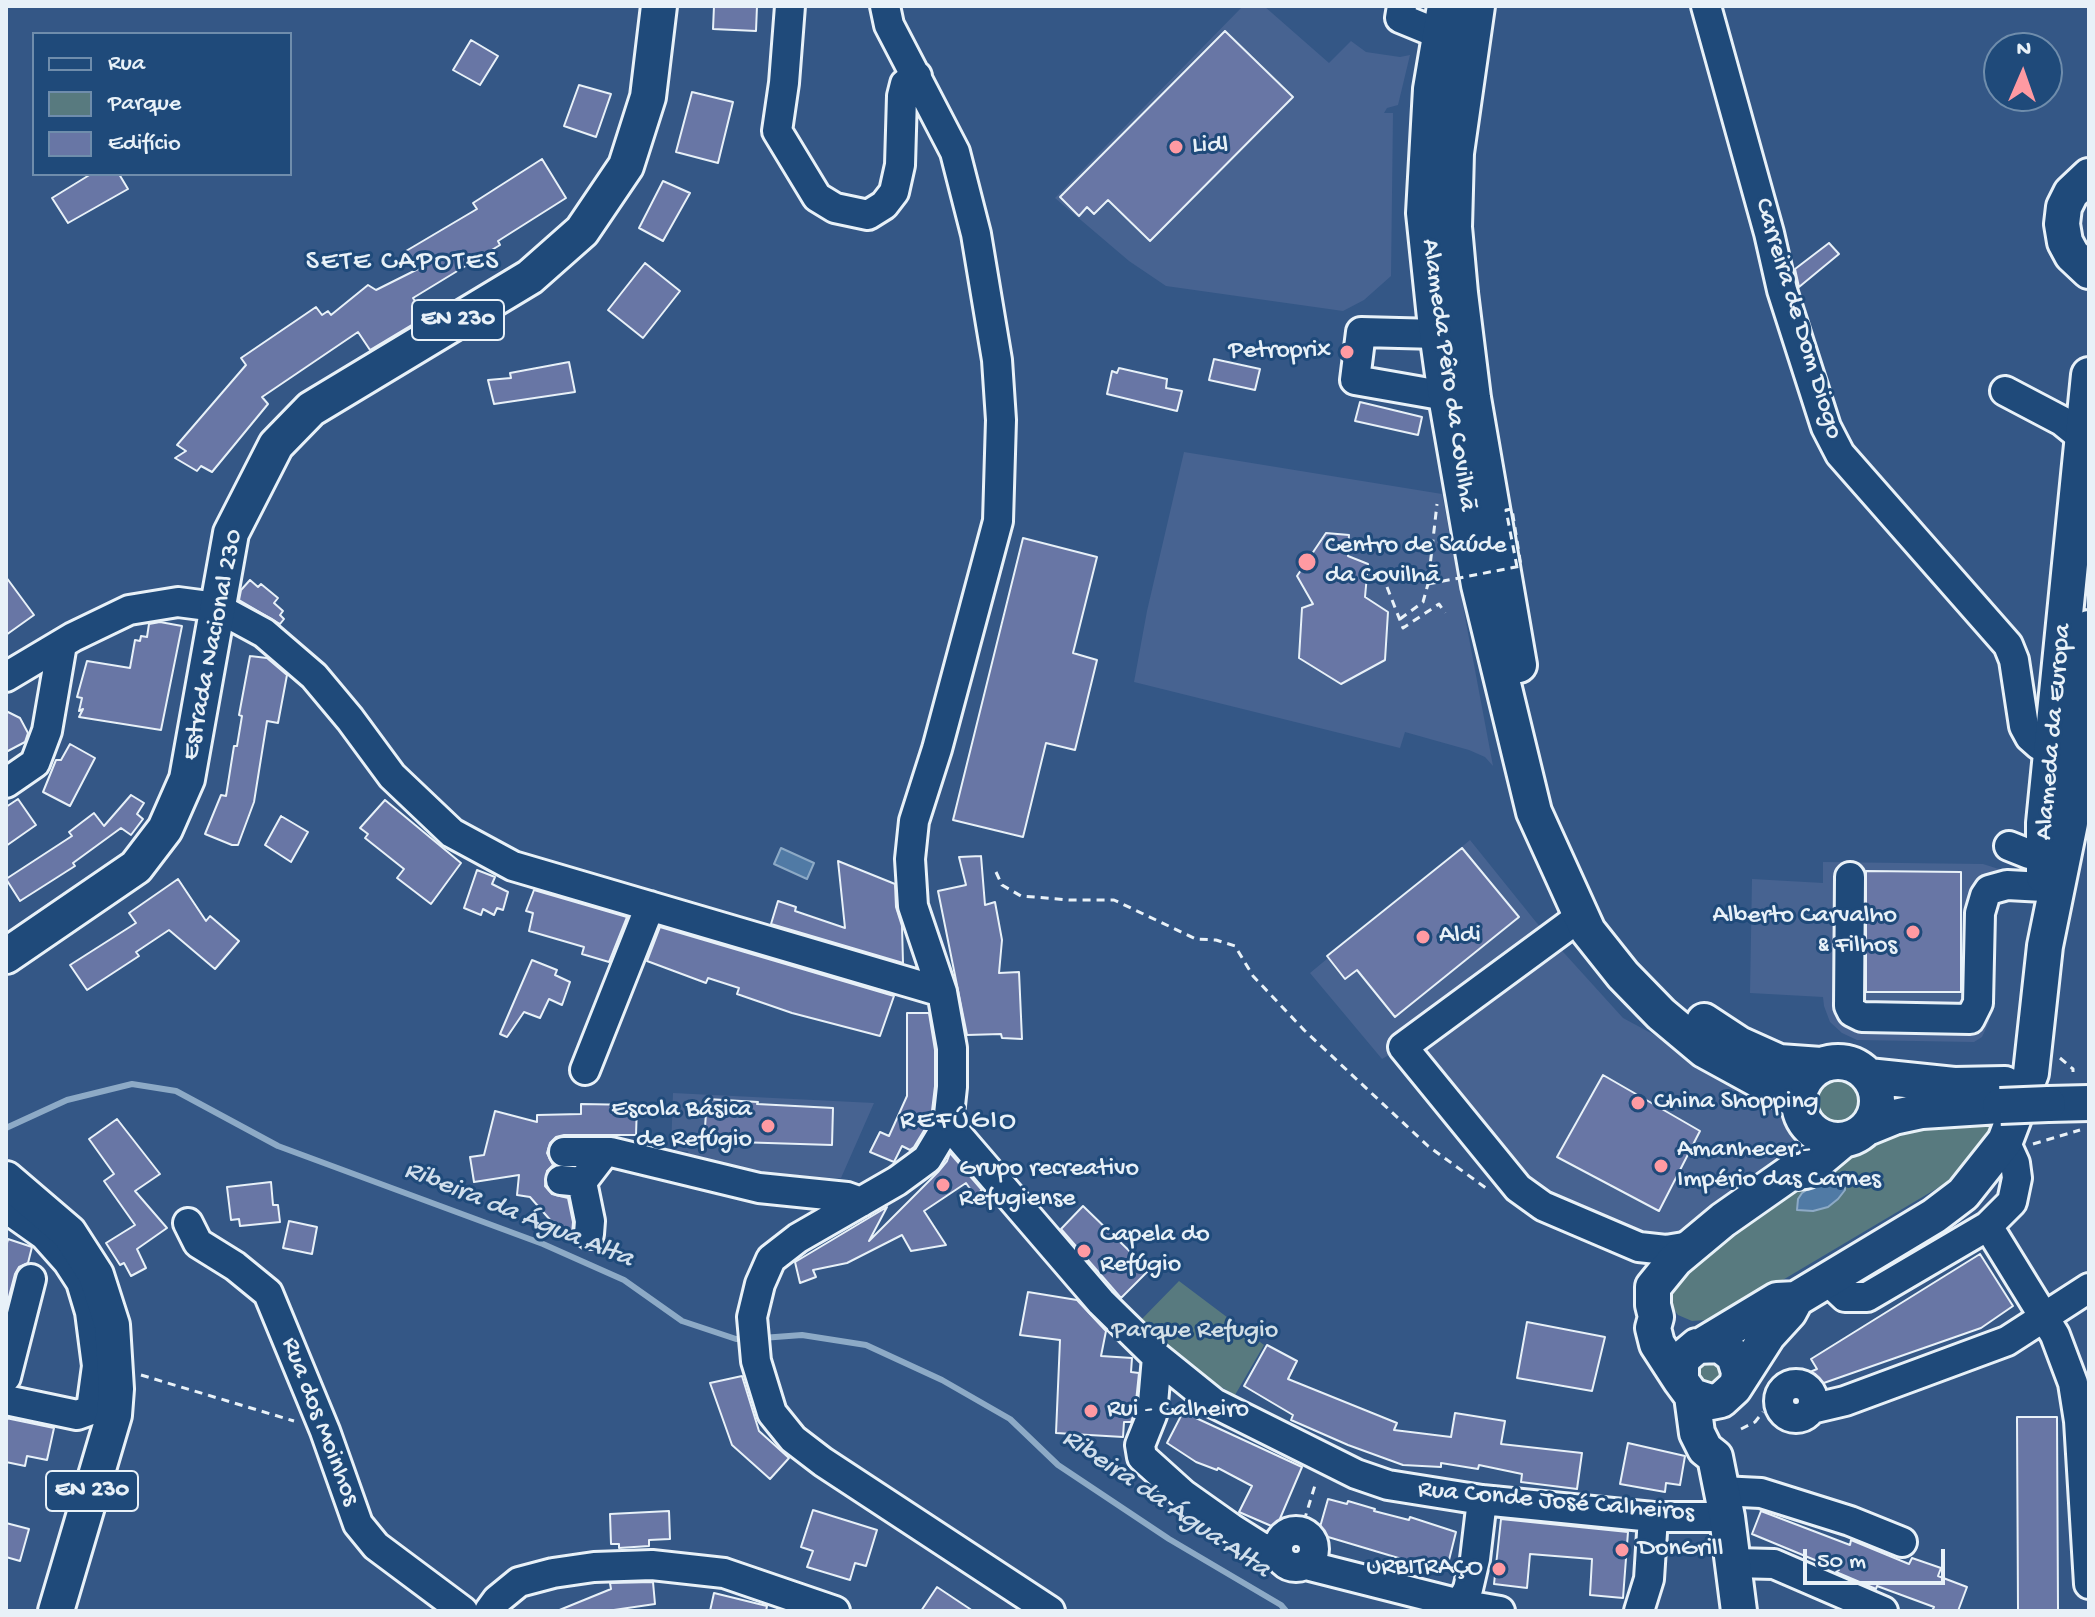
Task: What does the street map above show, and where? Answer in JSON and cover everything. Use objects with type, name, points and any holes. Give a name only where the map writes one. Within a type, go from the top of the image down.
[{"type":"main road","name":"Estrada Nacional 230","points":[[6,956],[136,867],[165,829],[187,779],[231,533],[276,445],[311,409],[530,277],[582,231],[626,166],[648,97],[659,6]]},
{"type":"main road","name":"Alameda Pêro da Covilhã","points":[[1477,6],[1456,153],[1454,227],[1460,293],[1502,575],[1529,724],[1550,804],[1595,904],[1624,945],[1654,979],[1691,1012],[1739,1044],[1779,1062],[1821,1065],[1844,1062],[1855,1065],[1868,1076],[1954,1085],[2002,1095]]},
{"type":"main road","name":"Alameda Pêro da Covilhã","points":[[1442,20],[1431,89],[1424,213],[1446,396],[1485,613],[1534,812],[1588,931],[1623,975],[1661,1014],[1704,1050],[1801,1110],[1820,1136],[1855,1134],[1894,1117],[2002,1095],[2049,1094],[2089,1103]]},
{"type":"main road","points":[[2087,274],[2065,242],[2062,224],[2064,207],[2071,193],[2089,176]]},
{"type":"main road","name":"Alameda da Europa","points":[[2045,946],[2044,823],[2089,375]]},
{"type":"main road","name":"Alameda da Europa","points":[[1700,1345],[1777,1300],[1796,1299],[1934,1216],[1963,1194],[2018,1143],[2031,1073],[2045,946],[2070,823],[2089,628]]},
{"type":"main road","points":[[1790,1173],[1799,1144],[1804,1081],[1821,1065]]},
{"type":"main road","points":[[1733,1388],[1711,1402],[1687,1389],[1657,1344],[1653,1328],[1655,1302],[1690,1246],[1790,1173],[1806,1171],[1874,1118],[1878,1106],[1877,1093],[1868,1076]]},
{"type":"main road","name":"Alameda Pêro da Covilhã","points":[[2049,1094],[2089,1083]]},
{"type":"main road","name":"EN 230","points":[[6,1179],[69,1233],[96,1275],[112,1325],[116,1368],[114,1415],[56,1611]]},
{"type":"main road","name":"Alameda da Europa","points":[[1733,1388],[1796,1299]]},
{"type":"main road","points":[[1655,1302],[1700,1345]]},
{"type":"main road","points":[[1715,1457],[1721,1448],[1737,1364],[1720,1345],[1700,1345],[1684,1357],[1680,1373],[1697,1433],[1705,1449],[1715,1457],[1734,1563],[1739,1611]]},
{"type":"street","points":[[790,6],[777,131],[817,197],[835,208],[868,215],[884,205],[894,192],[900,165],[902,96],[905,84],[917,76]]},
{"type":"street","points":[[885,6],[889,25],[955,152],[976,234],[997,360],[1001,420],[998,521],[937,749],[914,821],[910,859],[913,906],[942,992],[952,1048],[948,1124],[927,1159],[897,1181],[798,1238],[771,1259],[760,1284],[752,1317],[756,1361],[772,1413],[793,1439],[875,1497],[1050,1611]]},
{"type":"street","points":[[1402,6],[1400,18],[1442,20]]},
{"type":"street","name":"Carreira de Dom Diogo","points":[[1706,6],[1782,290],[1826,427],[1840,454],[2008,645],[2014,660],[2024,726],[2039,745],[2052,749]]},
{"type":"street","points":[[1437,334],[1361,332],[1355,380],[1446,396]]},
{"type":"street","points":[[2083,438],[2062,421],[2015,396],[2056,401],[2088,386]]},
{"type":"street","points":[[6,677],[129,610],[178,602],[216,607],[264,633],[314,676],[392,776],[452,833],[513,866],[942,992]]},
{"type":"street","points":[[6,783],[35,763],[47,731],[62,644]]},
{"type":"street","points":[[1850,877],[1849,1006],[1852,1012],[1862,1017],[1970,1019],[1978,1003],[1980,913],[1985,896],[1989,890],[2044,870],[2029,854],[2009,846]]},
{"type":"street","points":[[585,1070],[650,906]]},
{"type":"street","points":[[1581,916],[1403,1047],[1514,1184],[1543,1206],[1639,1247],[1666,1250],[1690,1246]]},
{"type":"street","name":"Rua Conde José Calheiros","points":[[948,1124],[1101,1302],[1157,1357],[1214,1403],[1356,1474],[1388,1485],[1652,1525],[1761,1493],[1850,1521],[1902,1542]]},
{"type":"street","points":[[1827,1280],[1845,1297],[1867,1297],[1988,1226],[2012,1202],[2017,1178],[2015,1163],[2018,1143]]},
{"type":"street","points":[[564,1152],[605,1152],[759,1188],[847,1197],[861,1202]]},
{"type":"street","points":[[589,1234],[590,1221],[572,1181],[605,1152]]},
{"type":"street","points":[[6,1208],[44,1235],[81,1282],[90,1312],[97,1366],[91,1410],[77,1415],[6,1400]]},
{"type":"street","name":"Rua dos Moinhos","points":[[188,1223],[198,1243],[235,1266],[268,1293],[325,1431],[358,1524],[376,1546],[463,1611]]},
{"type":"street","points":[[1988,1226],[2060,1344],[2073,1383],[2089,1584]]},
{"type":"street","points":[[1639,1247],[1652,1272],[1655,1302]]},
{"type":"street","points":[[6,1377],[31,1279]]},
{"type":"street","points":[[1811,1409],[1845,1401],[2007,1341],[2089,1288]]},
{"type":"street","points":[[1157,1357],[1152,1415],[1140,1445],[1142,1457],[1183,1494],[1261,1547],[1278,1552],[1289,1566],[1306,1565],[1460,1604],[1500,1611]]},
{"type":"street","points":[[1460,1604],[1468,1589],[1475,1559],[1482,1500]]},
{"type":"street","points":[[1639,1611],[1643,1607],[1649,1579],[1652,1525]]},
{"type":"street","points":[[1652,1525],[1663,1551],[1662,1611]]},
{"type":"street","points":[[1734,1563],[1774,1564],[1883,1611]]},
{"type":"street","points":[[489,1611],[519,1582],[594,1567],[652,1565],[724,1573],[835,1611]]},
{"type":"path","points":[[1400,619],[1423,602],[1428,584],[1437,497]]},
{"type":"path","points":[[1512,509],[1521,566],[1517,567],[1506,510],[1512,509]]},
{"type":"path","points":[[1513,513],[1521,566]]},
{"type":"path","points":[[1428,584],[1521,566]]},
{"type":"path","points":[[1387,587],[1403,628],[1439,604],[1445,613]]},
{"type":"path","points":[[996,872],[1002,885],[1021,896],[1114,900],[1196,939],[1216,940],[1235,946],[1253,976],[1276,1002],[1428,1146],[1495,1194],[1514,1184]]},
{"type":"path","points":[[2018,1143],[2069,1135],[2089,1124]]},
{"type":"path","points":[[116,1368],[325,1431]]},
{"type":"path","points":[[1741,1429],[1755,1422],[1763,1412]]},
{"type":"path","points":[[1304,1521],[1317,1479]]},
{"type":"shaded area","points":[[1243,6],[1264,6],[1329,63],[1351,41],[1366,52],[1400,57],[1410,55],[1398,105],[1387,108],[1384,113],[1393,113],[1391,276],[1364,300],[1343,311],[1166,286],[1129,261],[1055,198]]},
{"type":"shaded area","name":"Centro de Saúde da Covilhã","points":[[1184,452],[1442,494],[1493,766],[1485,757],[1469,750],[1405,732],[1400,748],[1134,682]]},
{"type":"shaded area","points":[[1470,840],[1536,922],[1623,1018],[1781,1103],[1791,1120],[1795,1132],[1788,1160],[1651,1273],[1637,1257],[1521,1209],[1389,1055],[1382,1059],[1310,973]]},
{"type":"shaded area","points":[[781,848],[814,863],[807,879],[774,864]]},
{"type":"shaded area","points":[[1823,862],[1983,864],[2027,878],[2019,896],[2000,903],[1993,911],[1989,931],[1989,1022],[1982,1037],[1974,1042],[1857,1040],[1842,1033],[1830,1022],[1823,997],[1750,993],[1752,879],[1823,883]]},
{"type":"shaded area","name":"Escola Básica de Refúgio","points":[[673,1093],[874,1103],[841,1178],[748,1177],[690,1160],[688,1151],[671,1150]]},
{"type":"shaded area","points":[[1835,1178],[1845,1183],[1845,1190],[1838,1199],[1828,1207],[1813,1211],[1797,1210],[1802,1193],[1824,1179]]},
{"type":"green space","points":[[1839,1076],[1856,1083],[1863,1100],[1856,1117],[1839,1124],[1822,1117],[1815,1100],[1822,1083]]},
{"type":"green space","points":[[1996,1119],[1983,1144],[1946,1183],[1749,1300],[1707,1320],[1692,1321],[1678,1315],[1669,1303],[1672,1286],[1687,1266],[1763,1207],[1887,1131]]},
{"type":"green space","name":"Parque Refugio","points":[[1179,1281],[1264,1345],[1235,1395],[1199,1374],[1137,1324]]},
{"type":"green space","points":[[1696,1361],[1724,1362],[1722,1384],[1700,1386],[1694,1365]]},
{"type":"building","points":[[714,6],[757,6],[756,31],[713,29]]},
{"type":"building","points":[[1225,31],[1293,97],[1150,241],[1108,200],[1094,214],[1087,207],[1079,216],[1060,197]]},
{"type":"building","points":[[471,40],[498,56],[480,85],[453,70]]},
{"type":"building","points":[[579,85],[611,94],[596,137],[564,126]]},
{"type":"building","points":[[692,92],[733,102],[718,163],[676,152]]},
{"type":"building","points":[[542,159],[566,198],[498,241],[500,245],[413,298],[425,317],[370,350],[358,332],[262,397],[268,404],[212,472],[201,466],[197,471],[175,458],[186,451],[177,445],[246,365],[241,358],[316,307],[322,315],[328,311],[331,315],[368,285],[376,290],[418,269],[406,251],[477,209],[473,203]]},
{"type":"building","points":[[88,176],[120,176],[128,189],[68,223],[52,198]]},
{"type":"building","points":[[663,181],[690,193],[663,241],[639,228]]},
{"type":"building","points":[[1829,243],[1839,254],[1799,287],[1795,269]]},
{"type":"building","points":[[645,263],[680,291],[643,338],[608,310]]},
{"type":"building","points":[[1214,359],[1260,369],[1255,390],[1209,380]]},
{"type":"building","points":[[569,362],[575,392],[494,404],[488,380],[511,378],[510,373]]},
{"type":"building","points":[[1119,368],[1167,379],[1166,388],[1182,391],[1177,411],[1107,394],[1112,371],[1117,373]]},
{"type":"building","points":[[1360,402],[1422,417],[1418,435],[1355,421]]},
{"type":"building","points":[[1326,533],[1349,535],[1348,556],[1368,564],[1365,597],[1388,612],[1385,660],[1341,684],[1299,658],[1302,608],[1313,604],[1297,576]]},
{"type":"building","points":[[1023,538],[1097,557],[1073,653],[1097,660],[1075,750],[1046,743],[1023,837],[953,820]]},
{"type":"building","points":[[6,577],[34,615],[6,635]]},
{"type":"building","points":[[250,580],[258,587],[261,584],[278,598],[274,603],[283,611],[280,615],[284,619],[280,624],[239,600],[241,590]]},
{"type":"building","points":[[160,622],[182,626],[161,730],[79,717],[83,709],[79,711],[82,698],[77,697],[87,661],[130,668],[135,640],[140,641],[141,636],[147,637],[149,624]]},
{"type":"building","points":[[250,656],[267,658],[287,675],[278,723],[267,721],[254,802],[238,845],[232,845],[205,834],[221,795],[226,796]]},
{"type":"building","points":[[6,711],[20,718],[28,733],[25,742],[6,752]]},
{"type":"building","points":[[70,744],[95,758],[70,806],[43,792],[56,760],[61,760]]},
{"type":"building","points":[[131,795],[144,803],[137,814],[143,819],[131,835],[121,828],[73,863],[75,866],[20,901],[6,879],[72,836],[69,832],[94,813],[104,826]]},
{"type":"building","points":[[18,799],[36,825],[6,846],[6,807]]},
{"type":"building","points":[[385,800],[461,863],[431,904],[397,878],[404,869],[365,838],[368,834],[360,828]]},
{"type":"building","points":[[281,816],[308,832],[291,862],[265,845]]},
{"type":"building","name":"Aldi","points":[[1462,848],[1519,917],[1395,1017],[1357,970],[1345,979],[1327,956]]},
{"type":"building","points":[[981,856],[985,905],[995,902],[1002,940],[999,973],[1019,972],[1022,1039],[1002,1038],[1001,1034],[967,1035],[938,891],[966,885],[959,857]]},
{"type":"building","points":[[838,861],[895,884],[896,907],[902,926],[903,963],[771,924],[778,901],[796,907],[795,911],[845,928]]},
{"type":"building","points":[[477,870],[495,877],[492,884],[508,892],[503,910],[497,908],[494,915],[483,909],[481,915],[464,908]]},
{"type":"building","name":"Alberto Carvalho & Filhos","points":[[1866,871],[1961,872],[1961,992],[1866,992]]},
{"type":"building","points":[[178,879],[206,921],[210,916],[239,941],[215,969],[169,930],[136,952],[139,956],[87,990],[70,965],[136,923],[129,913]]},
{"type":"building","points":[[534,890],[627,917],[609,962],[582,954],[584,947],[529,931],[533,913],[526,911]]},
{"type":"building","points":[[660,927],[894,996],[880,1036],[792,1013],[737,994],[739,988],[708,978],[706,983],[647,961]]},
{"type":"building","points":[[532,960],[557,970],[555,975],[570,982],[562,1005],[549,999],[540,1018],[524,1012],[507,1037],[500,1034]]},
{"type":"building","points":[[907,1013],[929,1013],[935,1050],[935,1086],[931,1119],[914,1147],[910,1150],[902,1146],[894,1162],[870,1152],[880,1132],[889,1136],[907,1096]]},
{"type":"building","points":[[1603,1075],[1700,1131],[1659,1211],[1557,1157]]},
{"type":"building","points":[[707,1099],[833,1108],[832,1145],[704,1141]]},
{"type":"building","points":[[581,1104],[637,1105],[636,1135],[564,1135],[550,1143],[547,1153],[553,1165],[547,1171],[545,1186],[552,1194],[568,1198],[572,1235],[559,1230],[530,1197],[517,1195],[519,1175],[474,1182],[470,1157],[484,1155],[495,1111],[537,1122],[537,1115],[581,1114]]},
{"type":"building","points":[[117,1119],[160,1174],[135,1191],[167,1228],[137,1249],[146,1268],[131,1276],[106,1243],[135,1225],[104,1181],[114,1174],[89,1139]]},
{"type":"building","points":[[950,1153],[982,1190],[975,1196],[966,1183],[924,1211],[946,1245],[911,1251],[902,1235],[847,1263],[813,1270],[816,1277],[800,1283],[795,1262],[887,1207],[869,1241],[938,1172]]},
{"type":"building","points":[[271,1182],[273,1205],[278,1205],[280,1222],[240,1226],[239,1219],[231,1220],[227,1187]]},
{"type":"building","points":[[1083,1206],[1149,1270],[1121,1298],[1061,1229]]},
{"type":"building","points":[[289,1221],[317,1227],[312,1254],[283,1248]]},
{"type":"building","points":[[8,1239],[32,1247],[28,1263],[19,1267],[15,1274],[6,1308],[6,1247]]},
{"type":"building","points":[[1980,1254],[2013,1306],[1981,1328],[1818,1385],[1810,1372],[1817,1369],[1811,1359]]},
{"type":"building","points":[[1028,1292],[1077,1300],[1106,1331],[1101,1356],[1132,1358],[1131,1372],[1139,1373],[1135,1411],[1131,1422],[1124,1422],[1123,1437],[1056,1433],[1060,1340],[1020,1335]]},
{"type":"building","points":[[1527,1322],[1605,1337],[1592,1391],[1517,1378]]},
{"type":"building","points":[[1267,1345],[1297,1361],[1288,1379],[1397,1423],[1394,1430],[1451,1437],[1455,1413],[1505,1421],[1501,1444],[1582,1453],[1577,1489],[1521,1482],[1522,1474],[1479,1465],[1478,1469],[1441,1463],[1441,1467],[1403,1465],[1291,1420],[1293,1415],[1244,1386]]},
{"type":"building","points":[[742,1376],[759,1431],[789,1458],[770,1479],[732,1445],[710,1383]]},
{"type":"building","points":[[1183,1412],[1302,1467],[1276,1528],[1239,1512],[1252,1486],[1218,1468],[1196,1462],[1167,1443]]},
{"type":"building","points":[[2017,1417],[2057,1417],[2058,1611],[2018,1611]]},
{"type":"building","points":[[6,1418],[54,1428],[47,1460],[27,1456],[25,1466],[6,1462]]},
{"type":"building","points":[[1628,1443],[1685,1456],[1680,1485],[1666,1483],[1665,1492],[1620,1484]]},
{"type":"building","points":[[1328,1499],[1347,1504],[1348,1501],[1374,1511],[1409,1520],[1410,1517],[1456,1532],[1447,1568],[1433,1564],[1432,1568],[1318,1534]]},
{"type":"building","points":[[813,1510],[877,1530],[866,1566],[855,1563],[850,1580],[807,1567],[813,1551],[801,1547]]},
{"type":"building","points":[[669,1511],[670,1539],[649,1540],[649,1546],[619,1548],[619,1544],[611,1544],[610,1514]]},
{"type":"building","points":[[1761,1511],[1850,1545],[1851,1540],[1909,1564],[1912,1558],[1941,1568],[1938,1576],[1967,1587],[1958,1611],[1932,1611],[1934,1607],[1877,1586],[1876,1589],[1752,1534]]},
{"type":"building","points":[[1501,1519],[1628,1532],[1623,1598],[1590,1595],[1592,1559],[1530,1554],[1527,1588],[1494,1584]]},
{"type":"building","points":[[6,1523],[29,1529],[20,1561],[6,1557]]},
{"type":"building","points":[[653,1582],[655,1604],[607,1611],[557,1611],[611,1589],[610,1583]]},
{"type":"building","points":[[937,1587],[973,1611],[921,1611]]},
{"type":"building","points":[[714,1593],[767,1606],[766,1611],[710,1611]]},
{"type":"waterway","name":"Ribeira da Água Alta","points":[[6,1128],[67,1100],[132,1084],[176,1091],[278,1146],[543,1244],[624,1280],[682,1321],[736,1339],[747,1339]]},
{"type":"waterway","name":"Ribeira da Água Alta","points":[[762,1338],[802,1335],[866,1345],[942,1380],[1010,1419],[1058,1465],[1169,1539],[1281,1605],[1286,1611]]},
{"type":"place","name":"Lidl","points":[[1176,147]]},
{"type":"place","name":"Petroprix","points":[[1347,352]]},
{"type":"place","name":"Centro de Saúde da Covilhã","points":[[1307,562]]},
{"type":"place","name":"Alberto Carvalho & Filhos","points":[[1913,932]]},
{"type":"place","name":"Aldi","points":[[1423,937]]},
{"type":"place","name":"China Shopping","points":[[1638,1103]]},
{"type":"place","name":"Escola Básica de Refúgio","points":[[768,1126]]},
{"type":"place","name":"Amanhecer - Império das Carnes","points":[[1661,1166]]},
{"type":"place","name":"Grupo recreativo Refugiense","points":[[943,1185]]},
{"type":"place","name":"Capela do Refúgio","points":[[1084,1251]]},
{"type":"place","name":"Rui - Calheiro","points":[[1091,1411]]},
{"type":"place","name":"DonGrill","points":[[1622,1550]]},
{"type":"place","name":"URBITRAÇO","points":[[1499,1569]]},
{"type":"district","name":"SETE CAPOTES","points":[[403,264]]},
{"type":"district","name":"REFÚGIO","points":[[959,1123]]}]
